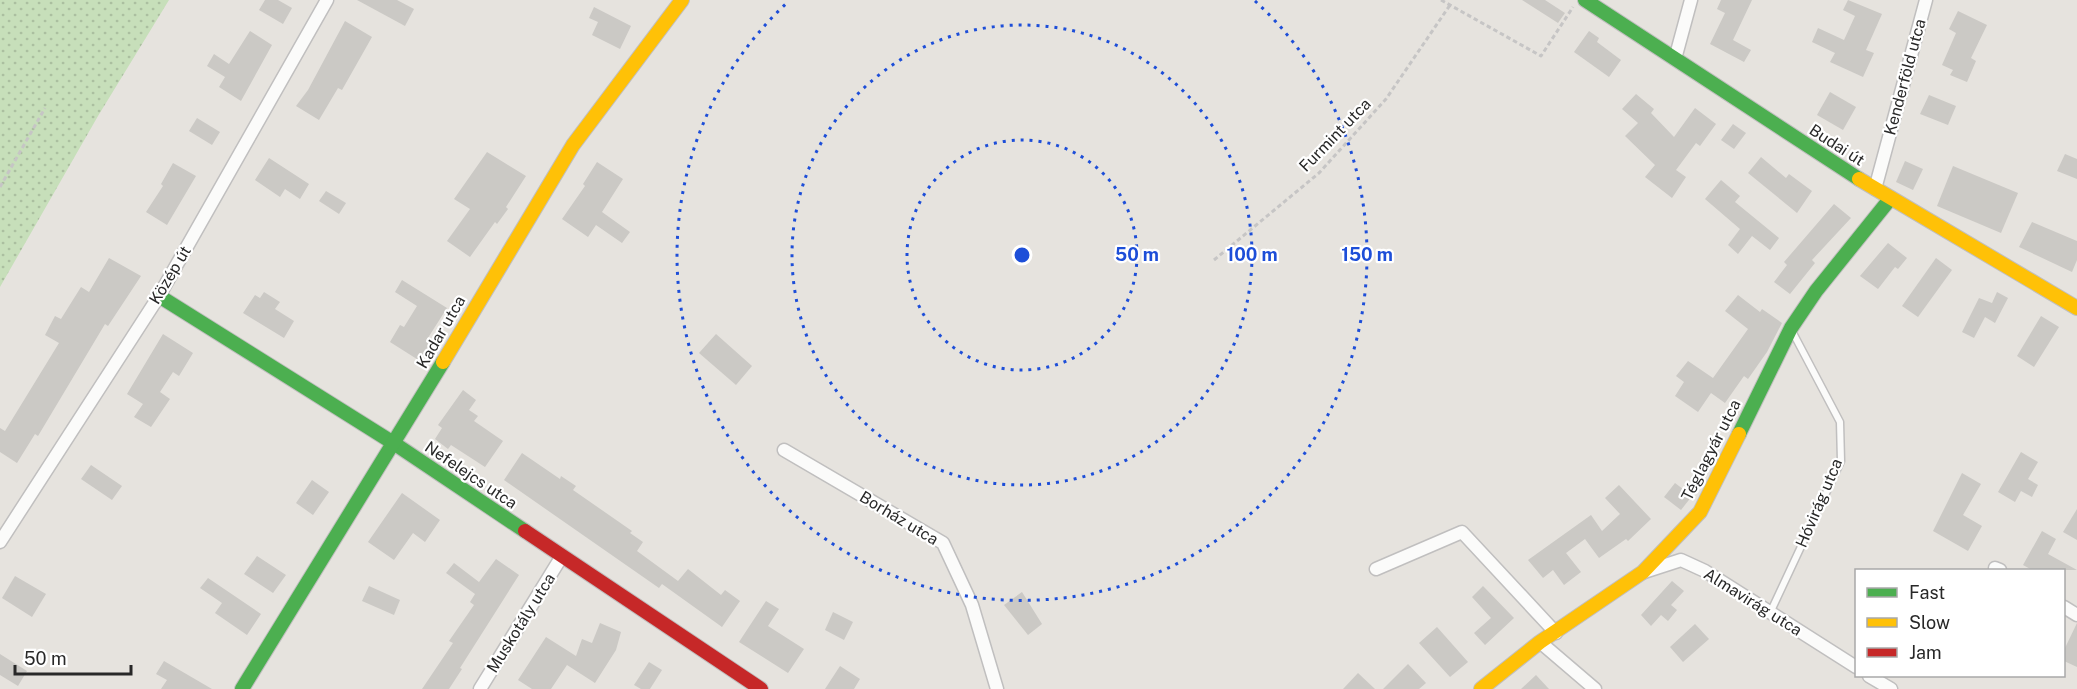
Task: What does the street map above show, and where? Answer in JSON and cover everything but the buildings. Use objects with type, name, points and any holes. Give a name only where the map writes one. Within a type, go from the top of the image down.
[{"type":"street","name":"Közép út","points":[[0,542],[159,296],[327,0]]},
{"type":"street","name":"Kadar utca","points":[[242,689],[395,444],[531,212],[573,145],[682,0]]},
{"type":"street","name":"Budai út","points":[[1585,0],[1890,199],[2077,308]]},
{"type":"street","points":[[1675,59],[1691,0]]},
{"type":"street","name":"Kenderföld utca","points":[[1875,189],[1926,0]]},
{"type":"street","name":"Téglagyár utca","points":[[1481,689],[1540,642],[1643,572],[1700,512],[1791,328],[1816,291],[1890,199]]},
{"type":"street","name":"Nefelejcs utca","points":[[159,296],[395,444],[761,689]]},
{"type":"street","name":"Borház utca","points":[[783,450],[943,543],[972,606],[997,689]]},
{"type":"street","points":[[1376,569],[1462,531],[1556,633]]},
{"type":"street","name":"Muskotály utca","points":[[480,689],[562,556]]},
{"type":"street","name":"Almavirág utca","points":[[1643,572],[1681,560],[1705,572],[1855,667]]},
{"type":"street","points":[[1540,642],[1595,689]]},
{"type":"street","points":[[1872,677],[1891,689]]},
{"type":"lane","name":"Hóvirág utca","points":[[1770,613],[1841,461],[1840,422],[1791,328]]},
{"type":"path","points":[[1441,0],[1541,56],[1577,0]]},
{"type":"path","name":"Furmint utca","points":[[1215,260],[1326,165],[1386,99],[1450,5]]},
{"type":"path","points":[[0,187],[45,108]]},
{"type":"green space","points":[[0,0],[169,0],[98,116],[0,287]]},
{"type":"traffic: fast","points":[[1585,0],[1859,179]]},
{"type":"traffic: fast","points":[[1739,434],[1791,328],[1816,291],[1890,199]]},
{"type":"traffic: fast","points":[[159,296],[395,444],[525,531]]},
{"type":"traffic: fast","points":[[242,689],[443,362]]},
{"type":"traffic: slow","points":[[443,362],[573,145],[682,0]]},
{"type":"traffic: slow","points":[[1859,179],[2077,308]]},
{"type":"traffic: slow","points":[[1481,689],[1540,642],[1643,572],[1700,512],[1739,434]]},
{"type":"traffic: jam","points":[[525,531],[761,689]]}]
